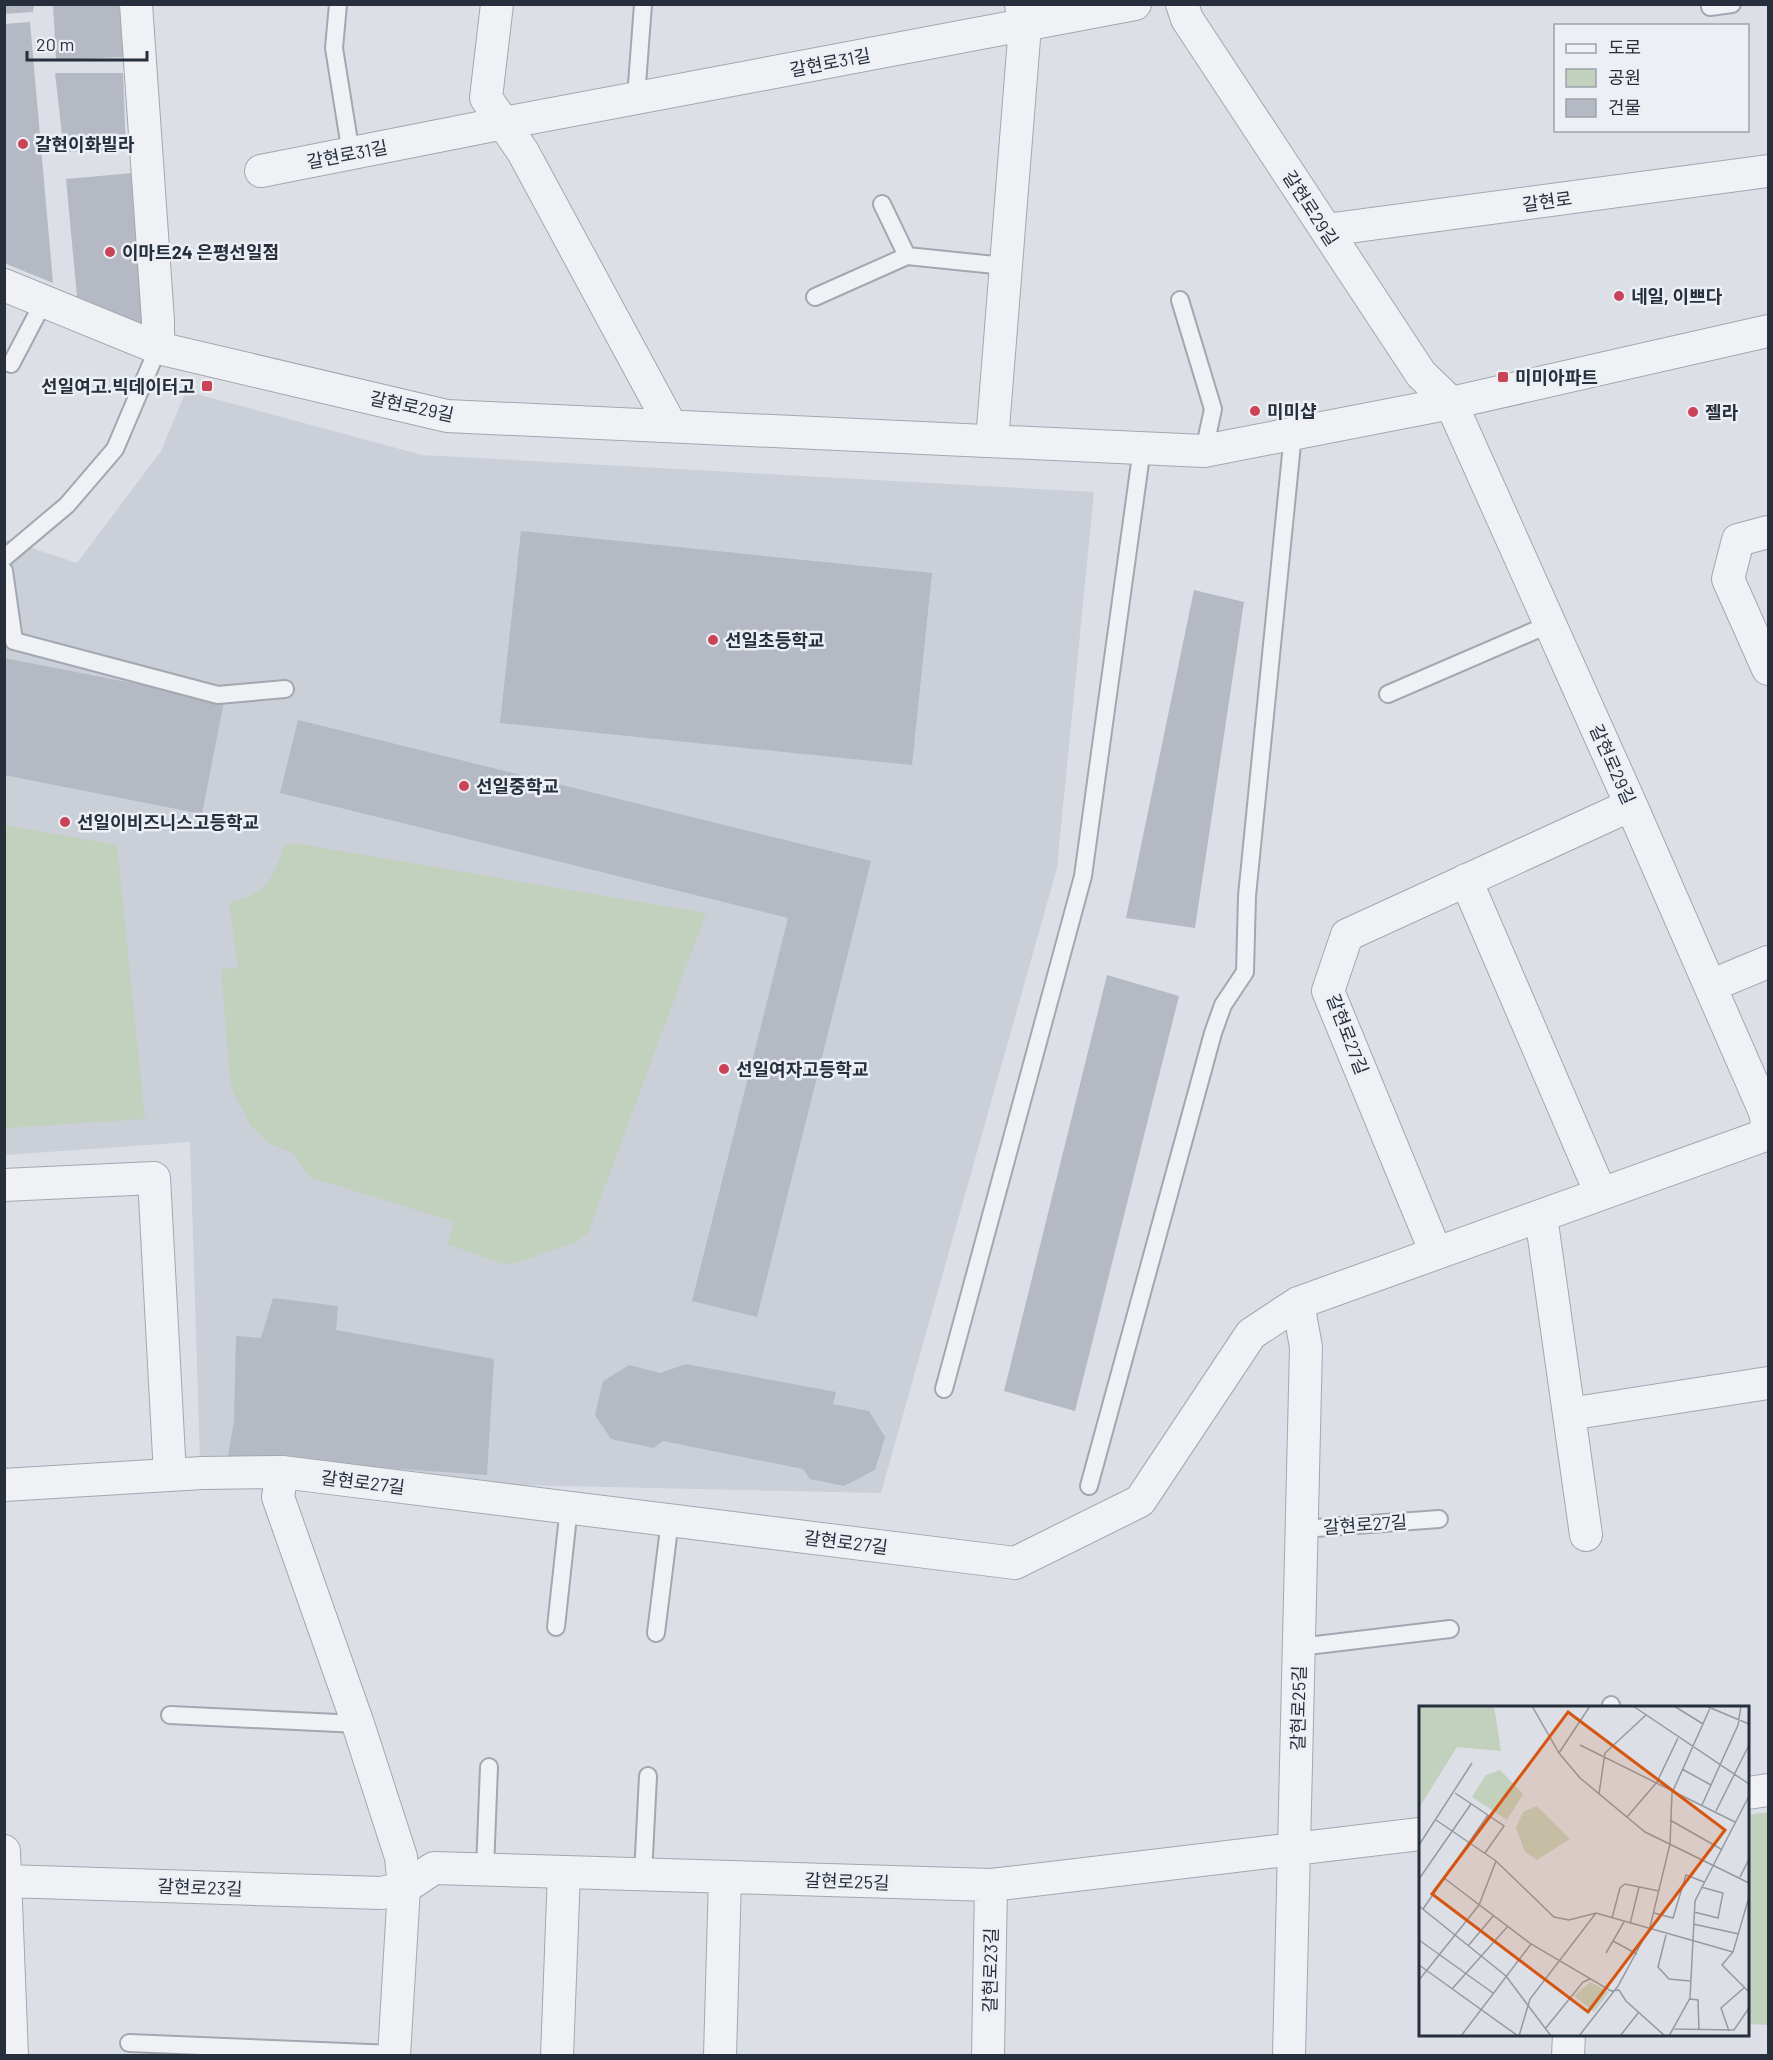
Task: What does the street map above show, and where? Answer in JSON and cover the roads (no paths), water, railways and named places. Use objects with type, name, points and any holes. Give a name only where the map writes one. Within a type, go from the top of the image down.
[{"type":"street","points":[[136,4],[158,348]]},
{"type":"street","points":[[497,4],[486,98],[524,153],[671,426]]},
{"type":"street","name":"갈현로31길","points":[[261,171],[636,98],[1023,15],[1135,4]]},
{"type":"street","name":"갈현로29길","points":[[1182,4],[1187,19],[1421,374],[1451,403],[1631,804],[1765,1112],[1768,1128]]},
{"type":"street","points":[[992,441],[1023,15]]},
{"type":"street","name":"갈현로","points":[[1326,230],[1768,171]]},
{"type":"street","name":"갈현로29길","points":[[4,285],[158,348],[447,416],[1204,451],[1451,403],[1768,331]]},
{"type":"street","points":[[1768,532],[1738,540],[1728,579],[1768,669]]},
{"type":"street","name":"갈현로27길","points":[[1436,1253],[1328,991],[1347,935],[1631,804]]},
{"type":"street","points":[[1466,880],[1601,1194]]},
{"type":"street","points":[[1710,986],[1768,962]]},
{"type":"street","name":"갈현로27길","points":[[4,1485],[170,1475],[282,1472],[1016,1563],[1140,1501],[1251,1334],[1298,1303],[1768,1134]]},
{"type":"street","points":[[4,1185],[154,1178],[170,1475]]},
{"type":"street","points":[[1541,1216],[1587,1535]]},
{"type":"street","name":"갈현로27길","points":[[1298,1303],[1306,1347],[1302,1529]]},
{"type":"street","points":[[1569,1414],[1768,1383]]},
{"type":"street","points":[[282,1472],[278,1497],[358,1724],[401,1857],[404,1888],[394,2055]]},
{"type":"street","points":[[1299,1647],[1302,1529]]},
{"type":"street","name":"갈현로25길","points":[[1295,1850],[1299,1647]]},
{"type":"street","points":[[1749,1793],[1768,1790]]},
{"type":"street","name":"갈현로25길","points":[[404,1888],[434,1868],[991,1886],[1419,1834]]},
{"type":"street","points":[[1289,2055],[1295,1850]]},
{"type":"street","name":"갈현로23길","points":[[12,2055],[5,1866],[381,1893],[404,1888]]},
{"type":"street","points":[[557,2055],[564,1872]]},
{"type":"street","points":[[720,2055],[725,1878]]},
{"type":"street","name":"갈현로23길","points":[[988,2055],[991,1886]]},
{"type":"street","points":[[1568,2055],[1569,2036]]},
{"type":"lane","points":[[338,4],[334,48],[351,154]]},
{"type":"lane","points":[[636,98],[643,4]]},
{"type":"lane","points":[[1710,7],[1732,4]]},
{"type":"lane","points":[[882,204],[907,256]]},
{"type":"lane","points":[[815,297],[907,256],[1005,266]]},
{"type":"lane","points":[[1180,300],[1214,410],[1204,451]]},
{"type":"lane","points":[[11,364],[44,301]]},
{"type":"lane","points":[[4,558],[67,505],[115,449],[158,348]]},
{"type":"lane","points":[[1089,1486],[1213,1033],[1223,1005],[1245,972],[1247,896],[1293,434]]},
{"type":"lane","points":[[944,1389],[1083,876],[1142,448]]},
{"type":"lane","points":[[4,571],[14,641],[218,695],[285,689]]},
{"type":"lane","points":[[1388,694],[1550,624]]},
{"type":"lane","points":[[556,1628],[569,1508]]},
{"type":"lane","name":"갈현로27길","points":[[1302,1529],[1439,1519]]},
{"type":"lane","points":[[656,1633],[669,1520]]},
{"type":"lane","name":"갈현로25길","points":[[1299,1647],[1450,1629]]},
{"type":"lane","points":[[170,1715],[358,1724]]},
{"type":"lane","points":[[485,1869],[489,1767]]},
{"type":"lane","points":[[643,1875],[648,1776]]},
{"type":"lane","points":[[129,2043],[394,2055]]},
{"type":"place","name":"갈현이화빌라","points":[[23,144]]},
{"type":"place","name":"이마트24 은평선일점","points":[[110,252]]},
{"type":"place","name":"네일, 이쁘다","points":[[1619,296]]},
{"type":"place","name":"미미아파트","points":[[1503,377]]},
{"type":"place","name":"선일여고.빅데이터고","points":[[207,386]]},
{"type":"place","name":"미미샵","points":[[1255,411]]},
{"type":"place","name":"젤라","points":[[1693,412]]},
{"type":"place","name":"선일초등학교","points":[[713,640]]},
{"type":"place","name":"선일중학교","points":[[464,786]]},
{"type":"place","name":"선일이비즈니스고등학교","points":[[65,822]]},
{"type":"place","name":"선일여자고등학교","points":[[724,1069]]}]
